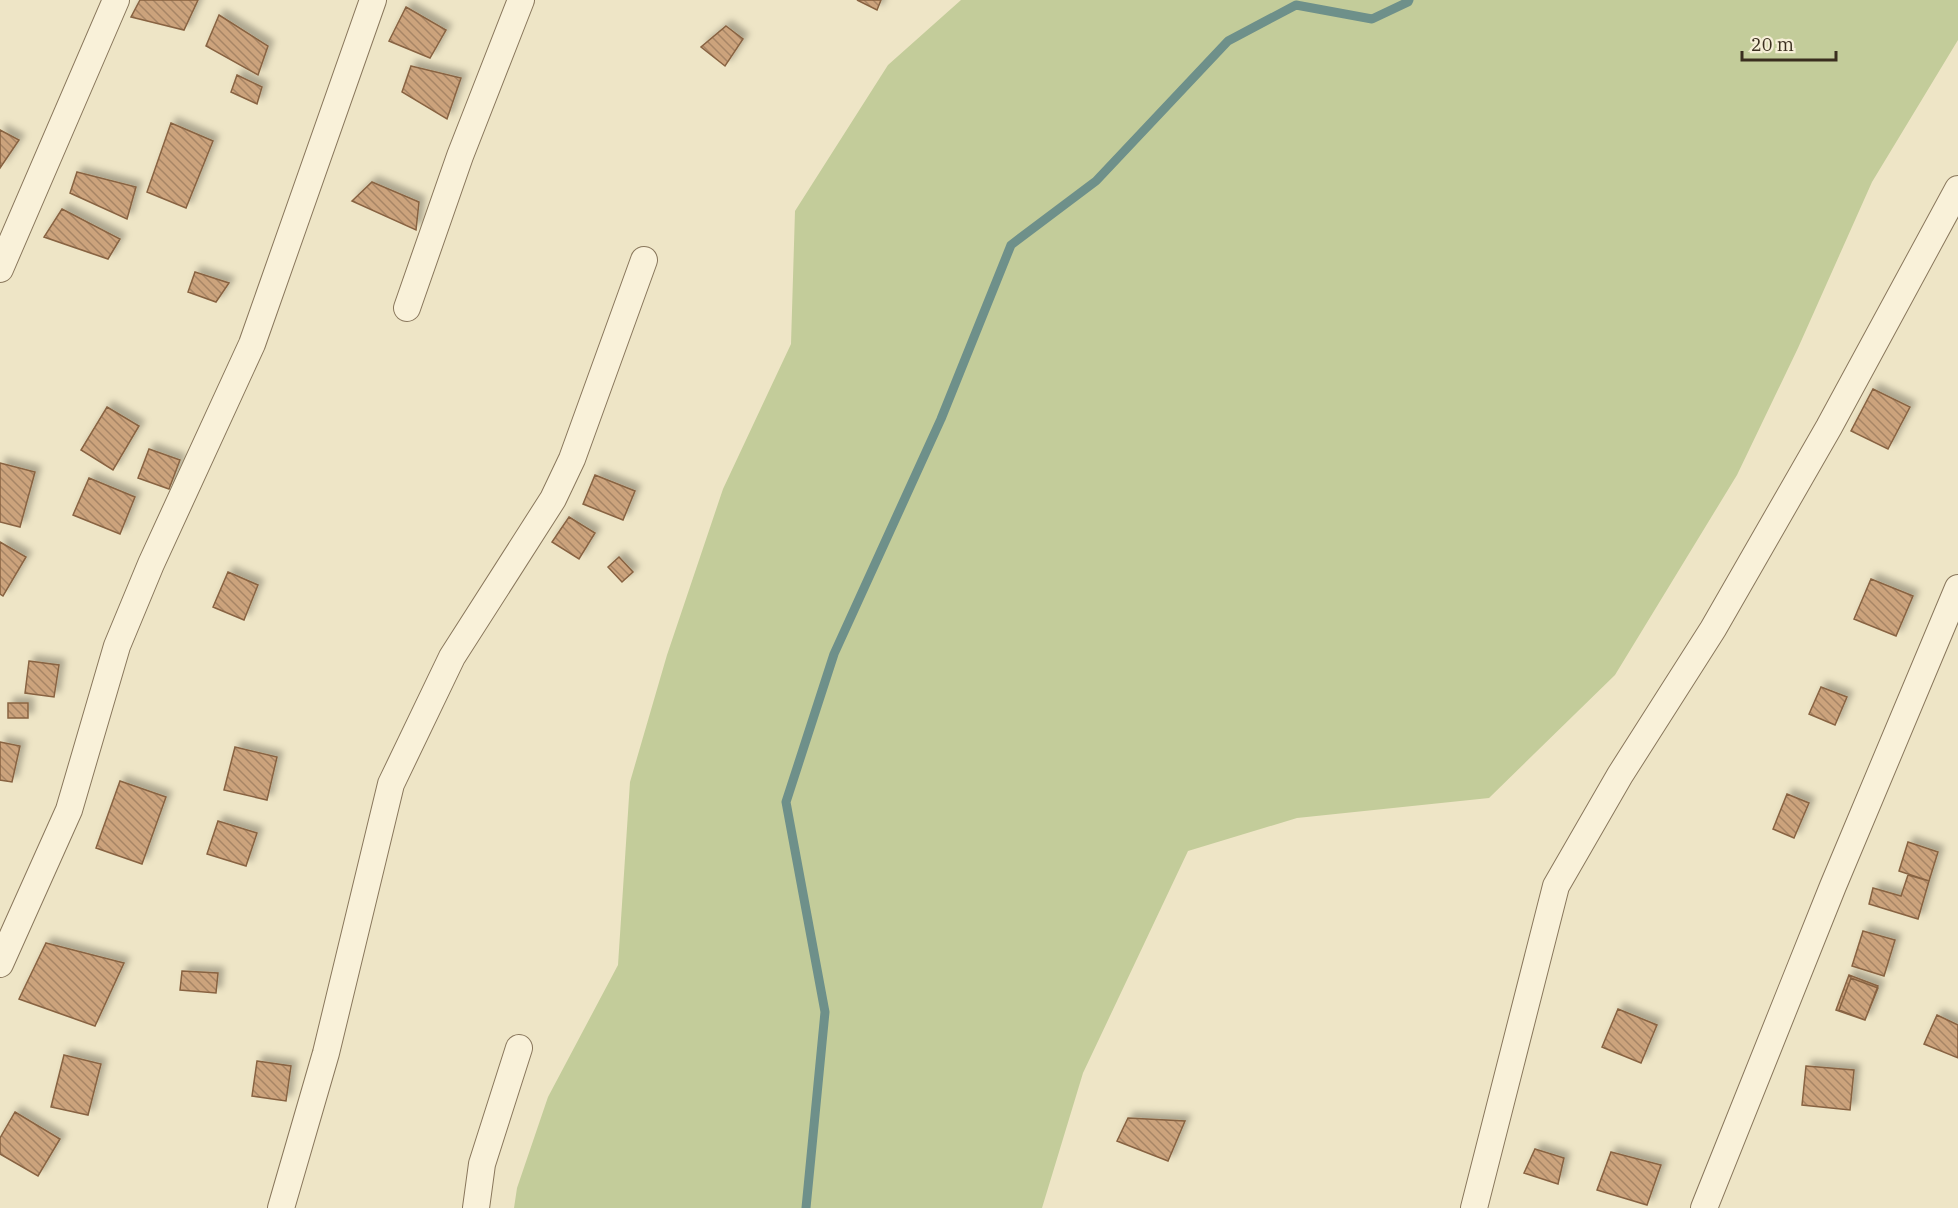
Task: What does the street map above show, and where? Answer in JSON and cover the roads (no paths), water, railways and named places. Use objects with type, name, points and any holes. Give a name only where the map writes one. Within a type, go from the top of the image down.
[{"type":"street","points":[[0,269],[116,0]]},
{"type":"street","points":[[0,964],[69,810],[117,646],[156,554],[252,344],[373,0]]},
{"type":"street","points":[[407,308],[460,156],[521,0]]},
{"type":"street","points":[[1474,1208],[1556,886],[1620,775],[1713,629],[1829,427],[1958,189]]},
{"type":"street","points":[[281,1208],[326,1053],[391,784],[452,657],[553,499],[572,459],[644,260]]},
{"type":"street","points":[[1704,1208],[1837,875],[1958,588]]},
{"type":"street","points":[[476,1208],[482,1164],[519,1048]]},
{"type":"waterway","points":[[806,1208],[825,1012],[786,802],[834,654],[941,419],[1011,245],[1096,181],[1228,41],[1296,5],[1372,19],[1409,0]]}]
